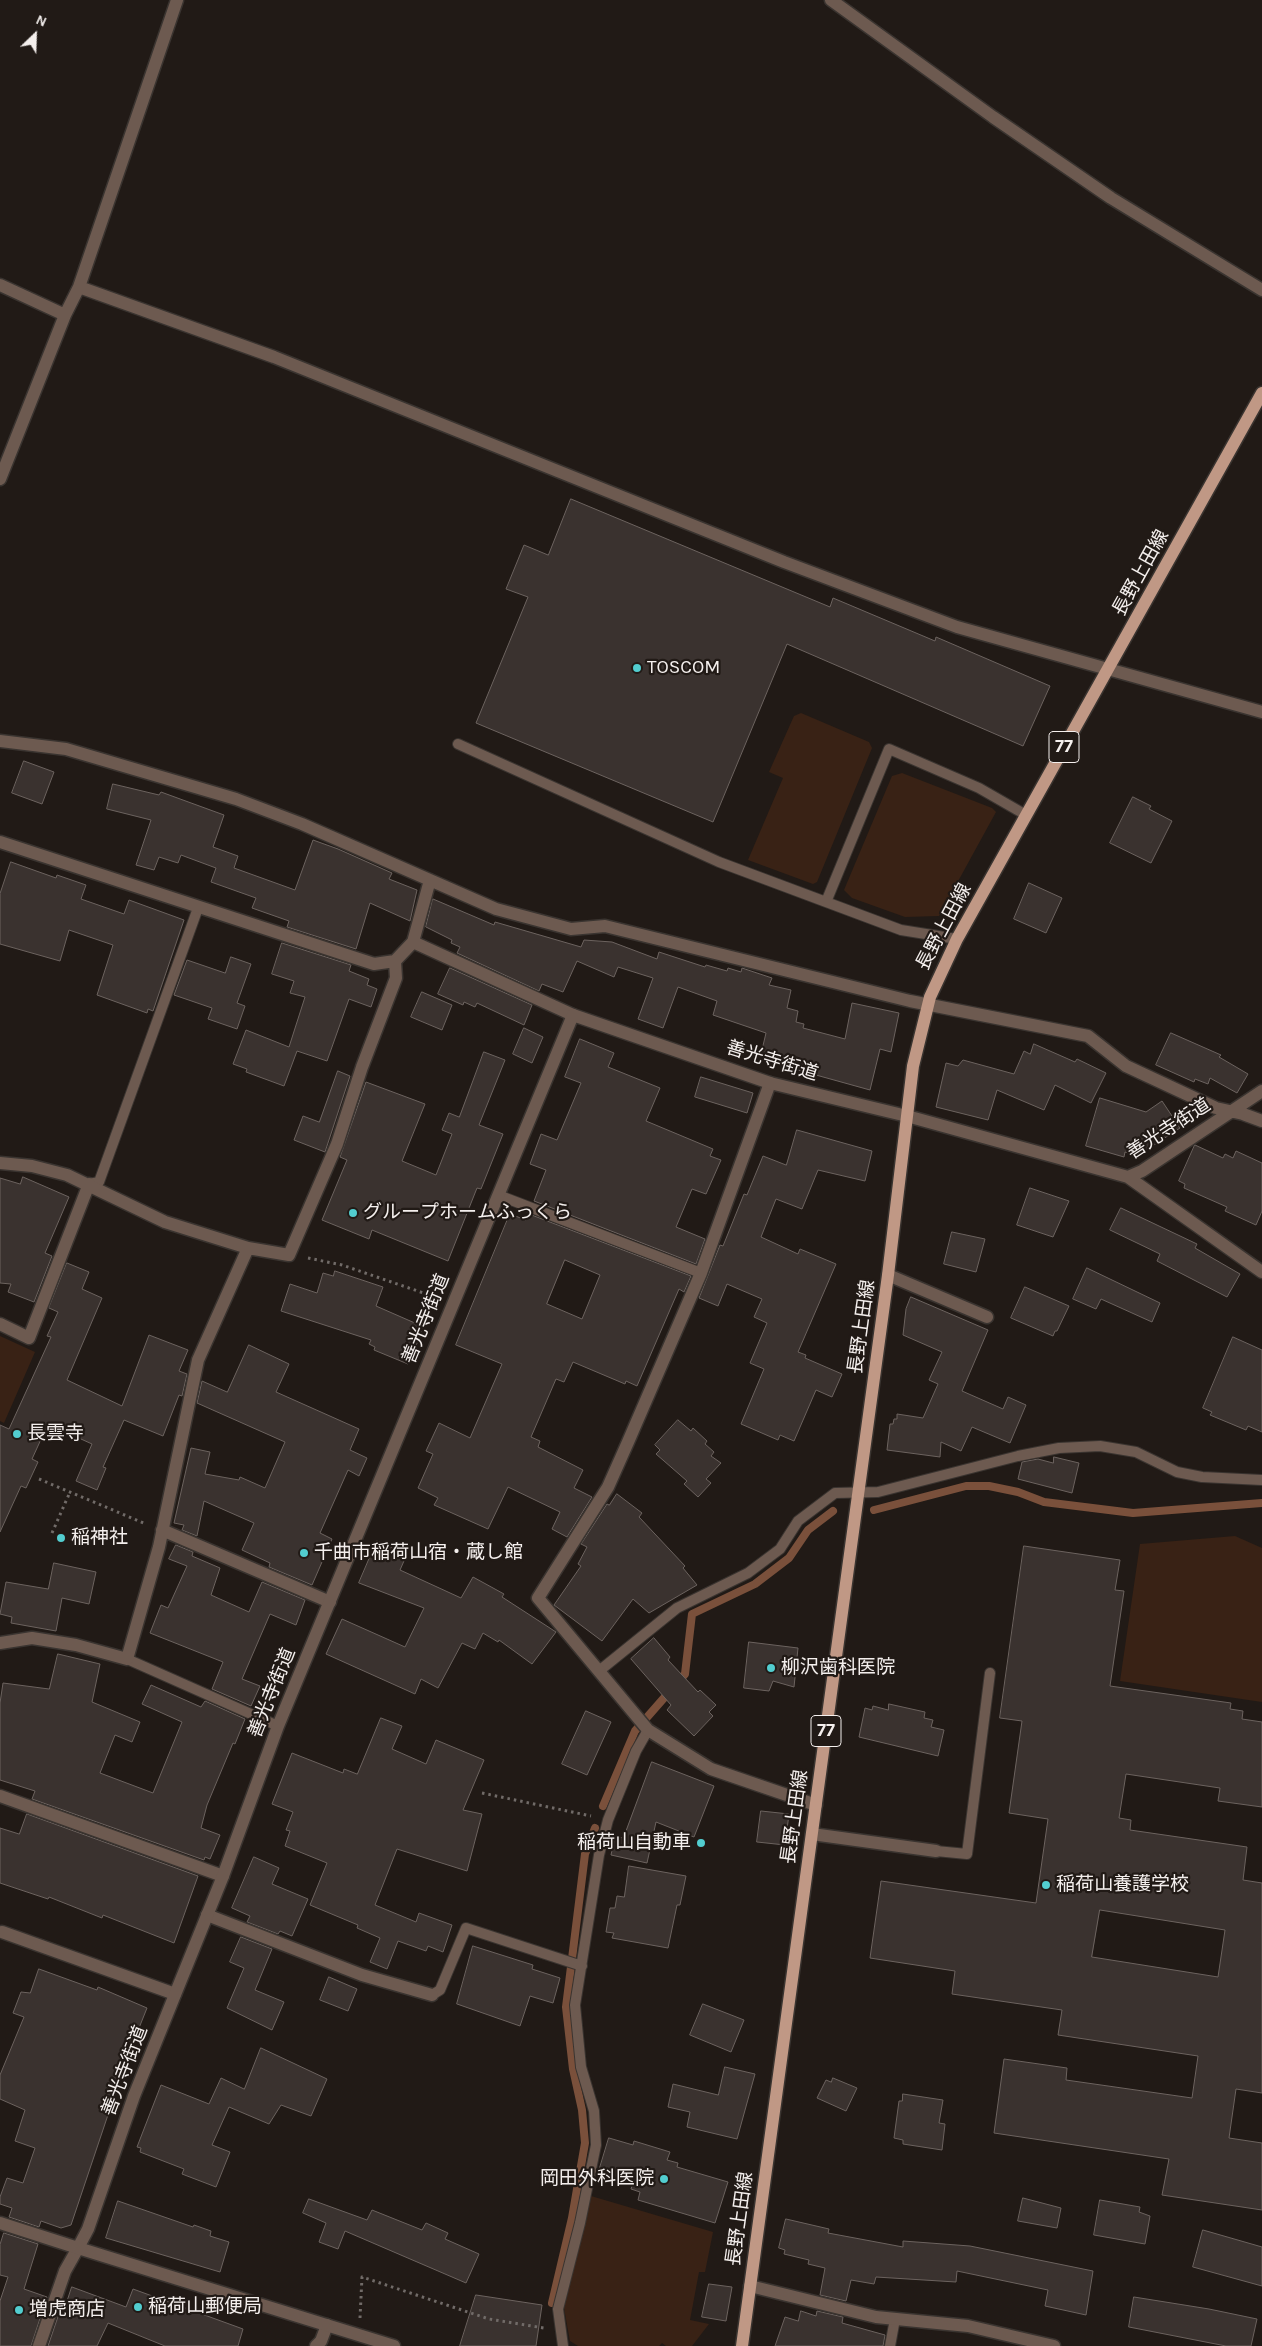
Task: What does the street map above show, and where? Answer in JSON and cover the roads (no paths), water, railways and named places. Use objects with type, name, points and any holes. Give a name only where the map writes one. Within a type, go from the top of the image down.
[{"type":"main road","name":"長野上田線","points":[[742,2346],[859,1492],[888,1275],[906,1116],[917,1044],[937,979],[957,939],[1262,393]]},
{"type":"street","points":[[0,479],[65,315],[79,287],[177,0]]},
{"type":"street","points":[[831,0],[993,117],[1111,198],[1262,290]]},
{"type":"street","points":[[0,285],[65,315]]},
{"type":"street","points":[[79,287],[274,357],[784,562],[956,627],[1262,712]]},
{"type":"street","points":[[0,741],[66,749],[236,799],[302,824],[496,909],[571,929],[605,926],[928,1004],[1088,1036],[1126,1066],[1216,1108],[1262,1121]]},
{"type":"street","points":[[0,842],[374,964],[395,961],[412,942],[430,880]]},
{"type":"street","points":[[412,942],[573,1015]]},
{"type":"street","points":[[0,1163],[32,1166],[67,1175],[164,1222],[248,1248],[289,1255],[337,1144],[362,1067],[396,978],[395,961]]},
{"type":"street","name":"善光寺街道","points":[[39,2346],[65,2271],[88,2229],[134,2096],[223,1876],[278,1726],[573,1015],[770,1083],[906,1116],[1128,1177],[1142,1171],[1262,1090]]},
{"type":"street","points":[[770,1083],[700,1273],[608,1487],[538,1598],[648,1730],[711,1769],[816,1805]]},
{"type":"street","points":[[1128,1177],[1262,1272]]},
{"type":"street","points":[[0,1324],[30,1338],[89,1184]]},
{"type":"street","points":[[0,1643],[32,1638],[76,1645],[127,1660],[159,1547],[198,1360],[248,1248]]},
{"type":"street","points":[[888,1275],[987,1316]]},
{"type":"street","points":[[162,1530],[330,1602]]},
{"type":"street","points":[[0,1796],[223,1876]]},
{"type":"street","points":[[812,1834],[936,1851]]},
{"type":"street","points":[[207,1915],[362,1975],[432,1995]]},
{"type":"street","points":[[2,1932],[175,1994]]},
{"type":"street","points":[[0,2223],[394,2346]]},
{"type":"street","points":[[750,2286],[876,2317],[968,2326],[1054,2346]]},
{"type":"street","points":[[316,2346],[321,2341],[328,2325]]},
{"type":"lane","points":[[458,744],[719,862],[901,930],[957,939]]},
{"type":"lane","points":[[826,902],[889,749],[979,788],[1026,815]]},
{"type":"lane","points":[[89,1184],[99,1182],[198,908]]},
{"type":"lane","points":[[498,1195],[700,1273]]},
{"type":"lane","points":[[599,1671],[677,1608],[748,1573],[780,1549],[798,1521],[835,1493],[878,1492],[1018,1456],[1059,1448],[1100,1446],[1136,1452],[1178,1472],[1202,1477],[1262,1480]]},
{"type":"lane","points":[[127,1660],[278,1726]]},
{"type":"lane","points":[[936,1851],[967,1854],[990,1673]]},
{"type":"lane","points":[[563,2346],[558,2309],[580,2222],[596,2145],[594,2111],[581,2067],[575,2005],[579,1966],[599,1855],[608,1820],[636,1751],[648,1730]]},
{"type":"lane","points":[[432,1995],[440,1990],[466,1928],[579,1966]]},
{"type":"lane","points":[[890,2346],[895,2319]]},
{"type":"waterway","points":[[874,1510],[966,1486],[989,1486],[1018,1492],[1044,1502],[1133,1513],[1262,1503]]},
{"type":"waterway","points":[[603,1806],[635,1731],[685,1674],[692,1614],[755,1584],[789,1558],[808,1530],[833,1511]]},
{"type":"waterway","points":[[552,2303],[572,2218],[585,2143],[582,2110],[573,2069],[566,2007],[585,1854],[595,1828]]},
{"type":"place","name":"TOSCOM","points":[[637,668]]},
{"type":"place","name":"グループホームふっくら","points":[[353,1213]]},
{"type":"place","name":"長雲寺","points":[[17,1434]]},
{"type":"place","name":"稲神社","points":[[61,1538]]},
{"type":"place","name":"千曲市稲荷山宿・蔵し館","points":[[304,1553]]},
{"type":"place","name":"柳沢歯科医院","points":[[771,1668]]},
{"type":"place","name":"稲荷山自動車","points":[[701,1843]]},
{"type":"place","name":"稲荷山養護学校","points":[[1046,1885]]},
{"type":"place","name":"岡田外科医院","points":[[664,2179]]},
{"type":"place","name":"稲荷山郵便局","points":[[138,2307]]},
{"type":"place","name":"増虎商店","points":[[19,2310]]}]
